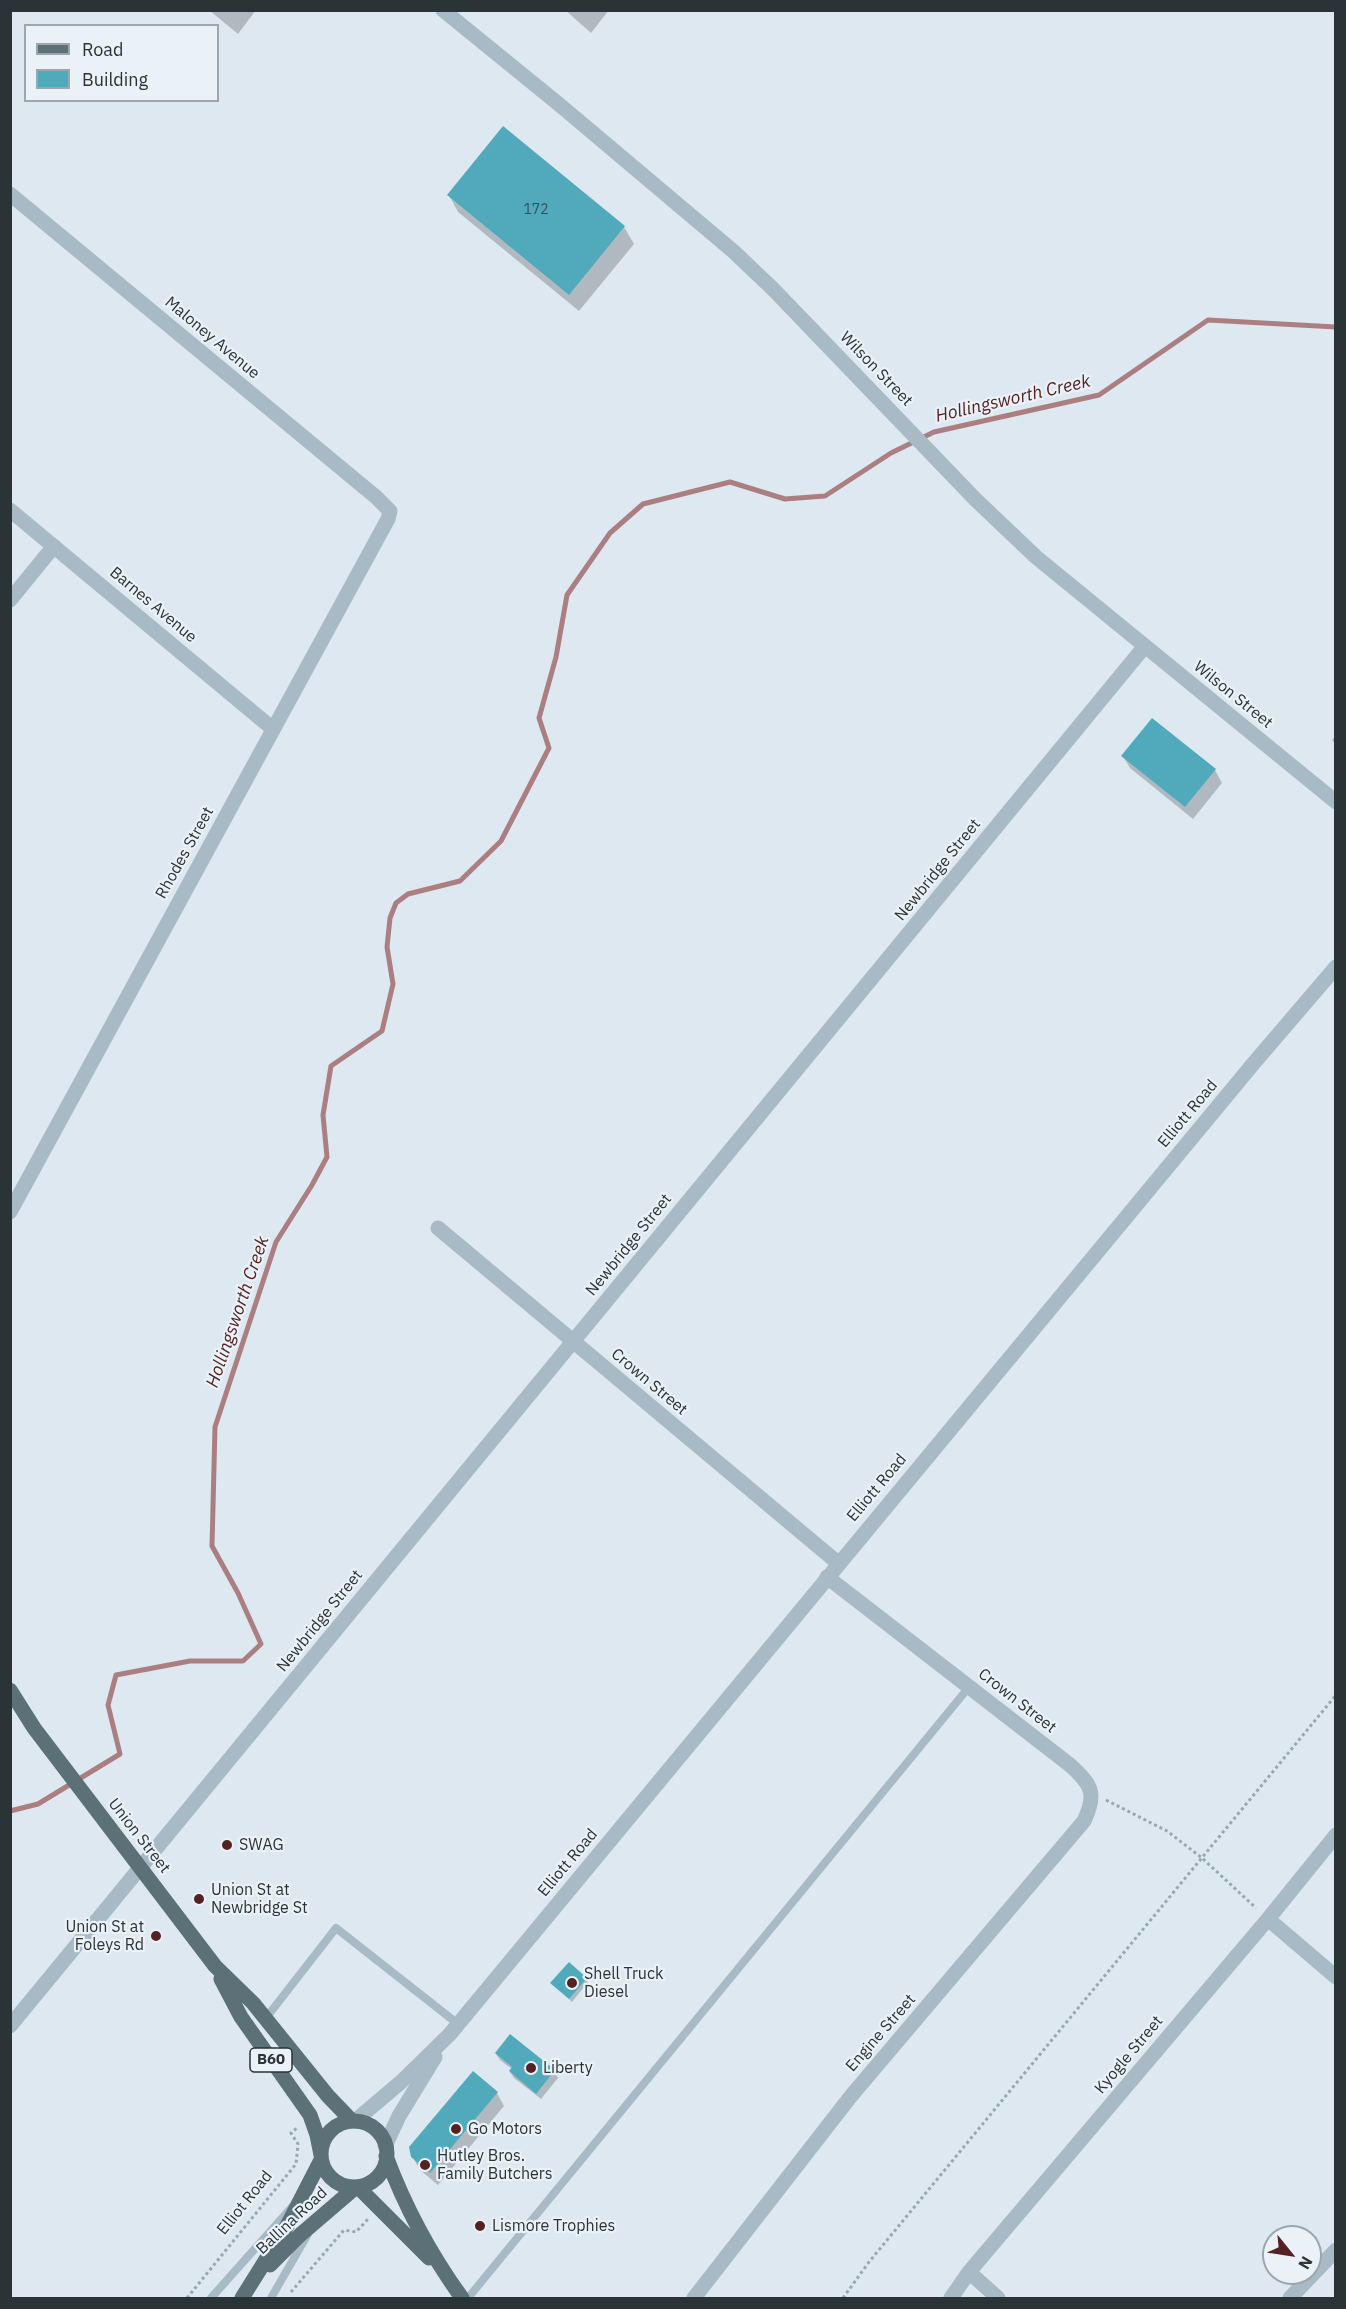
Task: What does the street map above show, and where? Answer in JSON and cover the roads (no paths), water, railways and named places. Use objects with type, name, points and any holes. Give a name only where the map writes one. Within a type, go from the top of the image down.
[{"type":"main road","name":"Union Street","points":[[10,1690],[34,1728],[215,1966],[253,2003],[328,2096],[354,2121]]},
{"type":"main road","name":"Union Street","points":[[10,1705],[34,1728]]},
{"type":"main road","name":"Union Street","points":[[215,1966],[241,2017],[310,2115],[321,2157]]},
{"type":"main road","points":[[321,2157],[322,2146],[330,2132],[336,2126],[354,2121]]},
{"type":"main road","name":"B60","points":[[354,2121],[375,2129],[383,2140],[386,2151]]},
{"type":"main road","points":[[386,2151],[385,2164],[377,2176],[372,2182],[357,2187],[446,2276]]},
{"type":"main road","points":[[386,2151],[405,2203],[446,2276],[462,2298]]},
{"type":"main road","name":"B60","points":[[321,2157],[324,2168],[334,2180],[348,2187],[357,2187]]},
{"type":"main road","name":"Ballina Road","points":[[242,2298],[305,2193],[321,2157]]},
{"type":"main road","name":"Ballina Road","points":[[253,2282],[312,2225],[357,2187]]},
{"type":"street","name":"Wilson Street","points":[[443,10],[642,173],[733,251],[948,468],[975,499],[1036,557],[1335,802]]},
{"type":"street","name":"Maloney Avenue","points":[[10,194],[367,489],[390,511]]},
{"type":"street","name":"Barnes Avenue","points":[[10,510],[273,729]]},
{"type":"street","name":"Rhodes Street","points":[[10,1212],[388,519],[390,511]]},
{"type":"street","points":[[10,600],[54,546]]},
{"type":"street","name":"Newbridge Street","points":[[10,2026],[1145,646]]},
{"type":"street","name":"Elliott Road","points":[[354,2121],[401,2082],[454,2029],[838,1563],[1335,968]]},
{"type":"street","name":"Crown Street","points":[[438,1228],[838,1563]]},
{"type":"street","name":"Crown Street","points":[[827,1577],[1070,1765],[1086,1779],[1092,1793]]},
{"type":"street","name":"Engine Street","points":[[694,2298],[851,2096],[1084,1821],[1092,1793]]},
{"type":"street","name":"Kyogle Street","points":[[951,2298],[969,2272],[1268,1919],[1335,1835]]},
{"type":"street","points":[[1268,1919],[1335,1977]]},
{"type":"street","name":"Elliott Road","points":[[386,2151],[414,2090],[454,2029]]},
{"type":"street","points":[[1290,2298],[1335,2250]]},
{"type":"street","points":[[969,2272],[998,2298]]},
{"type":"lane","points":[[468,2298],[969,1687]]},
{"type":"lane","points":[[266,2018],[336,1928],[454,2029]]},
{"type":"lane","points":[[211,2298],[269,2230],[305,2193]]},
{"type":"lane","points":[[272,2298],[312,2225]]},
{"type":"waterway","name":"Hollingsworth Creek","points":[[10,1811],[38,1804],[120,1754],[108,1705],[116,1675],[190,1661],[243,1661],[261,1644],[238,1593],[212,1546],[215,1427],[276,1242],[327,1157],[323,1115],[331,1066],[382,1031],[393,984],[387,947],[390,918],[396,903],[408,894],[460,881],[501,841],[549,748],[539,718],[556,657],[567,595],[610,533],[643,504],[730,482],[785,499],[825,496],[891,453],[934,432],[1099,395],[1208,320],[1336,327]]},
{"type":"place","name":"SWAG","points":[[227,1845]]},
{"type":"place","name":"Union St at Newbridge St","points":[[199,1899]]},
{"type":"place","name":"Union St at Foleys Rd","points":[[156,1936]]},
{"type":"place","name":"Shell Truck Diesel","points":[[572,1983]]},
{"type":"place","name":"Liberty","points":[[531,2068]]},
{"type":"place","name":"Go Motors","points":[[456,2129]]},
{"type":"place","name":"Hutley Bros. Family Butchers","points":[[425,2165]]},
{"type":"place","name":"Lismore Trophies","points":[[480,2226]]}]
